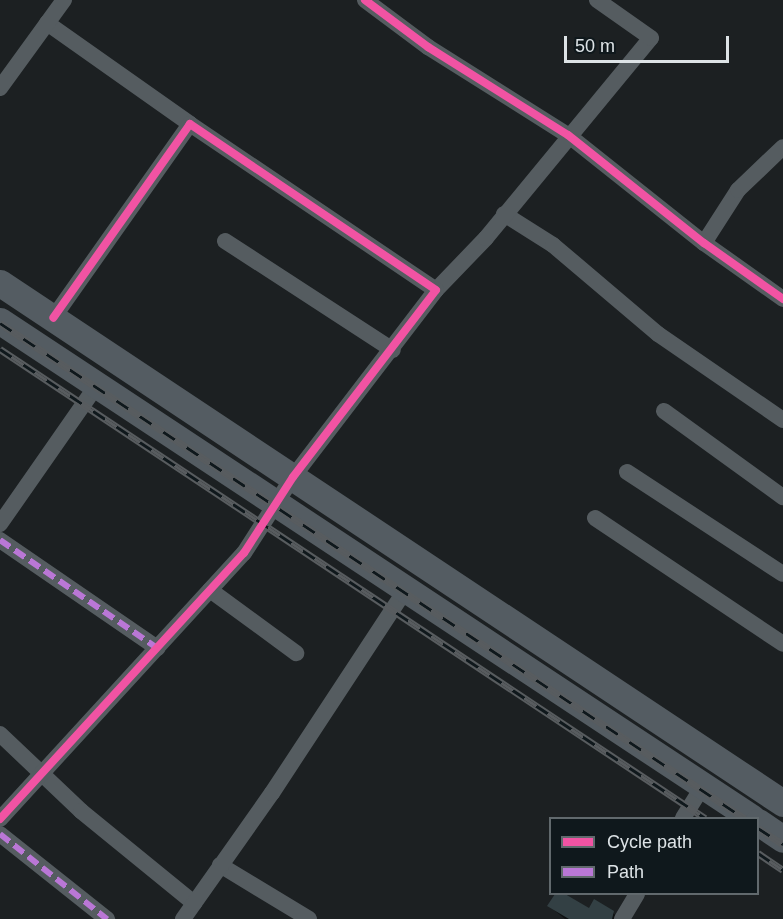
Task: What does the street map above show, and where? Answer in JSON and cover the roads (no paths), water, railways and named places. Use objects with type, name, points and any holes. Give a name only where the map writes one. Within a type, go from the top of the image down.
[{"type":"main road","points":[[0,283],[783,803]]},
{"type":"main road","points":[[0,321],[749,817]]},
{"type":"main road","points":[[759,823],[783,839]]},
{"type":"street","points":[[0,88],[64,0]]},
{"type":"street","points":[[365,0],[428,47],[568,135],[704,243],[783,299]]},
{"type":"street","points":[[0,819],[244,553],[278,504],[293,477],[393,350],[436,290],[504,214],[651,38],[597,0]]},
{"type":"street","points":[[47,23],[190,124],[436,290]]},
{"type":"street","points":[[53,318],[190,124]]},
{"type":"street","points":[[704,243],[738,190],[783,147]]},
{"type":"street","points":[[504,214],[553,245],[658,334],[783,420]]},
{"type":"street","points":[[225,241],[393,350]]},
{"type":"street","points":[[0,524],[98,385]]},
{"type":"street","points":[[664,411],[783,496]]},
{"type":"street","points":[[627,472],[783,574]]},
{"type":"street","points":[[595,518],[783,644]]},
{"type":"street","points":[[0,540],[157,648]]},
{"type":"street","points":[[183,919],[406,589]]},
{"type":"street","points":[[210,590],[296,653]]},
{"type":"street","points":[[0,734],[42,775],[194,903]]},
{"type":"street","points":[[684,817],[703,786]]},
{"type":"street","points":[[0,834],[107,919]]},
{"type":"street","points":[[220,865],[309,919]]},
{"type":"street","points":[[622,919],[637,895]]},
{"type":"railway","points":[[0,323],[742,817]]},
{"type":"railway","points":[[0,349],[703,817]]},
{"type":"railway","points":[[759,829],[783,844]]},
{"type":"railway","points":[[759,854],[783,870]]}]
